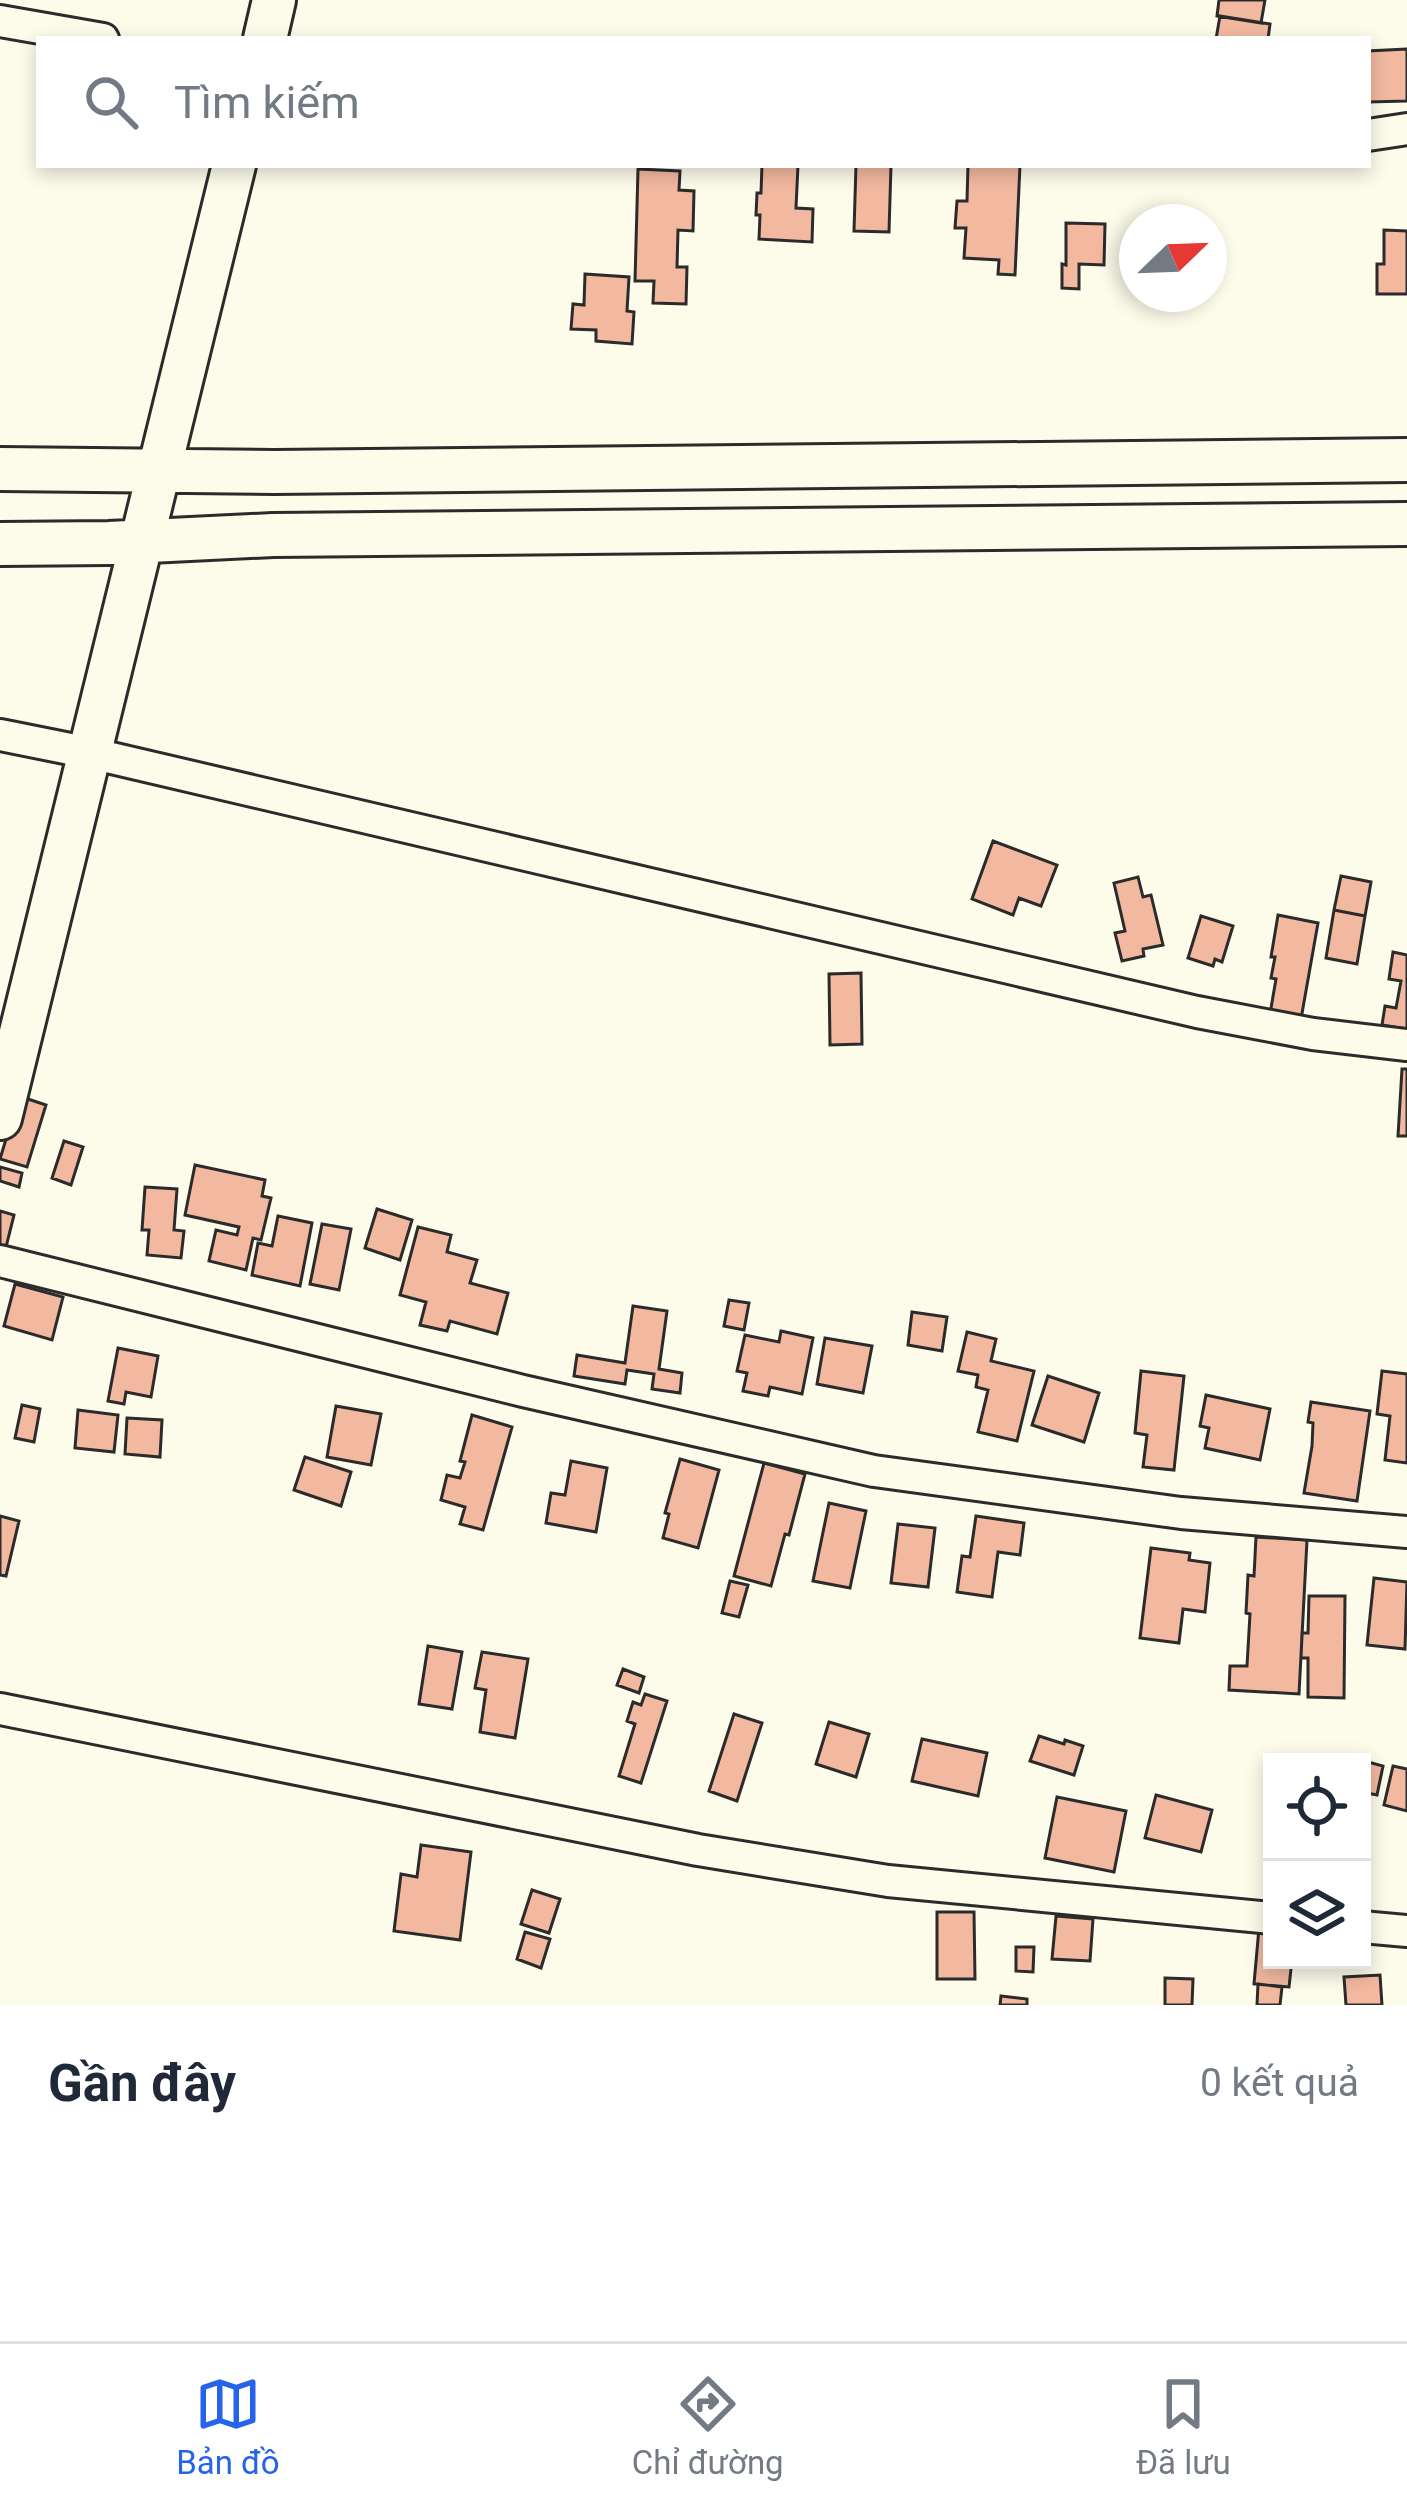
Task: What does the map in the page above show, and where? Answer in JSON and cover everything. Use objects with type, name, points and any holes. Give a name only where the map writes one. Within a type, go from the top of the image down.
[{"type":"main road","points":[[266,36],[274,0]]},
{"type":"main road","points":[[0,1118],[233,168]]},
{"type":"main road","points":[[0,469],[274,472],[1407,460]]},
{"type":"main road","points":[[0,544],[273,535],[1407,524]]},
{"type":"street","points":[[0,21],[86,36]]},
{"type":"street","points":[[1371,135],[1407,129]]},
{"type":"street","points":[[0,735],[1197,1012],[1407,1046]]},
{"type":"street","points":[[0,1261],[874,1472],[1181,1513],[1407,1532]]},
{"type":"street","points":[[0,1708],[746,1858],[888,1881],[1263,1917]]},
{"type":"street","points":[[1371,1928],[1407,1931]]},
{"type":"building","points":[[1219,0],[1265,0],[1261,23],[1217,16]]},
{"type":"building","points":[[1220,16],[1270,24],[1268,36],[1217,36]]},
{"type":"building","points":[[1407,49],[1407,101],[1371,102],[1371,51]]},
{"type":"building","points":[[762,168],[798,168],[796,208],[813,209],[812,242],[759,239],[760,215],[756,215],[757,193],[761,193]]},
{"type":"building","points":[[856,168],[891,168],[889,232],[854,231]]},
{"type":"building","points":[[968,168],[1020,168],[1015,275],[998,274],[999,260],[964,258],[966,228],[955,228],[957,201],[967,201]]},
{"type":"building","points":[[638,169],[680,171],[679,190],[694,191],[693,231],[678,230],[677,267],[687,267],[686,304],[653,303],[654,281],[635,281]]},
{"type":"building","points":[[1066,223],[1105,224],[1104,265],[1079,264],[1079,289],[1062,288]]},
{"type":"building","points":[[1384,230],[1407,231],[1407,294],[1377,294],[1377,264],[1384,264]]},
{"type":"building","points":[[585,274],[629,277],[632,344],[596,341],[596,330],[571,329],[573,304],[584,305]]},
{"type":"building","points":[[993,841],[1057,865],[1041,906],[1019,898],[1013,915],[972,899]]},
{"type":"building","points":[[1341,876],[1371,882],[1365,916],[1334,910]]},
{"type":"building","points":[[1138,877],[1143,897],[1151,895],[1163,945],[1122,961],[1115,933],[1125,931],[1114,883]]},
{"type":"building","points":[[1334,910],[1365,916],[1357,964],[1326,958]]},
{"type":"building","points":[[1278,915],[1318,923],[1301,1019],[1270,1014]]},
{"type":"building","points":[[1201,916],[1233,926],[1222,962],[1215,959],[1213,966],[1188,958]]},
{"type":"building","points":[[1393,952],[1407,955],[1407,1029],[1382,1025],[1385,1006],[1396,1008],[1401,981],[1389,979]]},
{"type":"building","points":[[861,973],[862,1044],[830,1045],[829,974]]},
{"type":"building","points":[[1402,1069],[1407,1069],[1407,1136],[1398,1136]]},
{"type":"building","points":[[19,1096],[46,1105],[27,1167],[0,1159]]},
{"type":"building","points":[[64,1141],[83,1147],[71,1185],[52,1178]]},
{"type":"building","points":[[195,1165],[265,1180],[262,1196],[271,1198],[261,1240],[253,1238],[246,1270],[209,1261],[216,1230],[237,1235],[239,1227],[185,1215]]},
{"type":"building","points":[[0,1167],[22,1173],[19,1187],[0,1181]]},
{"type":"building","points":[[145,1187],[177,1189],[174,1230],[184,1231],[181,1258],[147,1255],[149,1230],[142,1230]]},
{"type":"building","points":[[377,1209],[412,1220],[400,1260],[365,1248]]},
{"type":"building","points":[[0,1211],[14,1215],[6,1247],[0,1245]]},
{"type":"building","points":[[278,1216],[312,1223],[300,1286],[252,1275],[258,1243],[272,1246]]},
{"type":"building","points":[[322,1224],[351,1229],[339,1290],[310,1284]]},
{"type":"building","points":[[418,1227],[451,1235],[447,1252],[477,1260],[470,1283],[508,1293],[497,1334],[450,1321],[447,1331],[420,1325],[426,1302],[400,1295]]},
{"type":"building","points":[[15,1284],[63,1297],[52,1340],[4,1326]]},
{"type":"building","points":[[729,1300],[749,1303],[744,1330],[724,1326]]},
{"type":"building","points":[[633,1306],[667,1311],[659,1369],[682,1373],[680,1393],[652,1389],[654,1374],[627,1370],[625,1384],[574,1376],[577,1355],[625,1363]]},
{"type":"building","points":[[912,1312],[947,1317],[942,1351],[908,1345]]},
{"type":"building","points":[[781,1331],[813,1338],[802,1394],[770,1387],[768,1396],[743,1391],[747,1373],[737,1371],[745,1335],[779,1342]]},
{"type":"building","points":[[967,1332],[996,1339],[991,1361],[1034,1371],[1017,1441],[978,1432],[988,1390],[976,1387],[978,1375],[958,1371]]},
{"type":"building","points":[[825,1338],[872,1346],[863,1393],[817,1384]]},
{"type":"building","points":[[118,1348],[158,1356],[151,1397],[126,1392],[124,1404],[108,1401]]},
{"type":"building","points":[[1141,1371],[1184,1376],[1174,1470],[1143,1467],[1147,1435],[1135,1433]]},
{"type":"building","points":[[1382,1371],[1407,1374],[1407,1463],[1385,1460],[1390,1416],[1377,1414]]},
{"type":"building","points":[[1048,1376],[1099,1393],[1084,1442],[1032,1425]]},
{"type":"building","points":[[1206,1395],[1270,1409],[1260,1460],[1205,1448],[1209,1428],[1200,1426]]},
{"type":"building","points":[[1311,1402],[1370,1411],[1357,1501],[1304,1493],[1312,1446]]},
{"type":"building","points":[[22,1405],[40,1409],[34,1442],[15,1438]]},
{"type":"building","points":[[336,1406],[381,1414],[371,1465],[327,1457]]},
{"type":"building","points":[[78,1410],[118,1415],[114,1452],[75,1448]]},
{"type":"building","points":[[472,1415],[512,1427],[483,1530],[460,1524],[465,1507],[441,1500],[447,1475],[460,1478]]},
{"type":"building","points":[[127,1418],[162,1420],[160,1457],[125,1454]]},
{"type":"building","points":[[305,1457],[351,1472],[341,1506],[294,1490]]},
{"type":"building","points":[[680,1459],[719,1470],[698,1548],[663,1538]]},
{"type":"building","points":[[571,1461],[607,1468],[596,1532],[546,1523],[551,1493],[565,1495]]},
{"type":"building","points":[[764,1463],[805,1474],[771,1586],[734,1576]]},
{"type":"building","points":[[829,1503],[866,1511],[850,1588],[813,1581]]},
{"type":"building","points":[[0,1516],[19,1521],[6,1576],[0,1575]]},
{"type":"building","points":[[976,1516],[1024,1523],[1020,1555],[998,1552],[992,1597],[957,1592],[962,1556],[970,1557]]},
{"type":"building","points":[[898,1524],[935,1528],[928,1587],[891,1583]]},
{"type":"building","points":[[1256,1537],[1307,1540],[1299,1694],[1229,1690],[1230,1666],[1247,1666],[1248,1575],[1254,1576]]},
{"type":"building","points":[[1151,1548],[1190,1553],[1189,1560],[1210,1563],[1205,1612],[1183,1609],[1179,1643],[1140,1638]]},
{"type":"building","points":[[1374,1578],[1407,1582],[1405,1649],[1367,1645]]},
{"type":"building","points":[[730,1581],[748,1585],[739,1617],[722,1613]]},
{"type":"building","points":[[1309,1596],[1345,1596],[1344,1698],[1308,1697],[1308,1658],[1301,1658],[1302,1633],[1308,1633]]},
{"type":"building","points":[[428,1646],[462,1652],[452,1709],[419,1704]]},
{"type":"building","points":[[482,1652],[528,1659],[515,1738],[480,1732],[486,1690],[475,1688]]},
{"type":"building","points":[[623,1669],[644,1677],[639,1693],[617,1685]]},
{"type":"building","points":[[645,1694],[667,1701],[641,1783],[619,1776],[635,1724],[627,1721],[633,1702],[641,1705]]},
{"type":"building","points":[[734,1714],[762,1723],[737,1801],[709,1791]]},
{"type":"building","points":[[829,1722],[869,1734],[856,1777],[816,1764]]},
{"type":"building","points":[[1039,1736],[1083,1746],[1074,1775],[1030,1761]]},
{"type":"building","points":[[922,1739],[987,1753],[978,1796],[912,1781]]},
{"type":"building","points":[[1371,1763],[1383,1766],[1377,1795],[1371,1794]]},
{"type":"building","points":[[1393,1766],[1407,1769],[1407,1811],[1384,1805]]},
{"type":"building","points":[[1156,1795],[1212,1810],[1201,1852],[1145,1838]]},
{"type":"building","points":[[1057,1797],[1126,1811],[1114,1872],[1045,1858]]},
{"type":"building","points":[[421,1845],[471,1852],[460,1940],[394,1931],[401,1874],[417,1877]]},
{"type":"building","points":[[532,1890],[560,1899],[549,1933],[521,1924]]},
{"type":"building","points":[[937,1912],[974,1912],[975,1979],[937,1979]]},
{"type":"building","points":[[1056,1916],[1093,1919],[1090,1961],[1052,1959]]},
{"type":"building","points":[[1259,1928],[1263,1928],[1263,1969],[1291,1969],[1289,1987],[1254,1984]]},
{"type":"building","points":[[525,1932],[550,1939],[541,1968],[517,1959]]},
{"type":"building","points":[[1016,1947],[1034,1947],[1033,1972],[1016,1971]]},
{"type":"building","points":[[1380,1975],[1382,2005],[1346,2005],[1344,1977]]},
{"type":"building","points":[[1165,1978],[1193,1979],[1192,2005],[1165,2005]]},
{"type":"building","points":[[1258,1984],[1282,1987],[1280,2005],[1257,2005]]},
{"type":"building","points":[[1001,1996],[1027,1999],[1027,2005],[1000,2005]]}]
